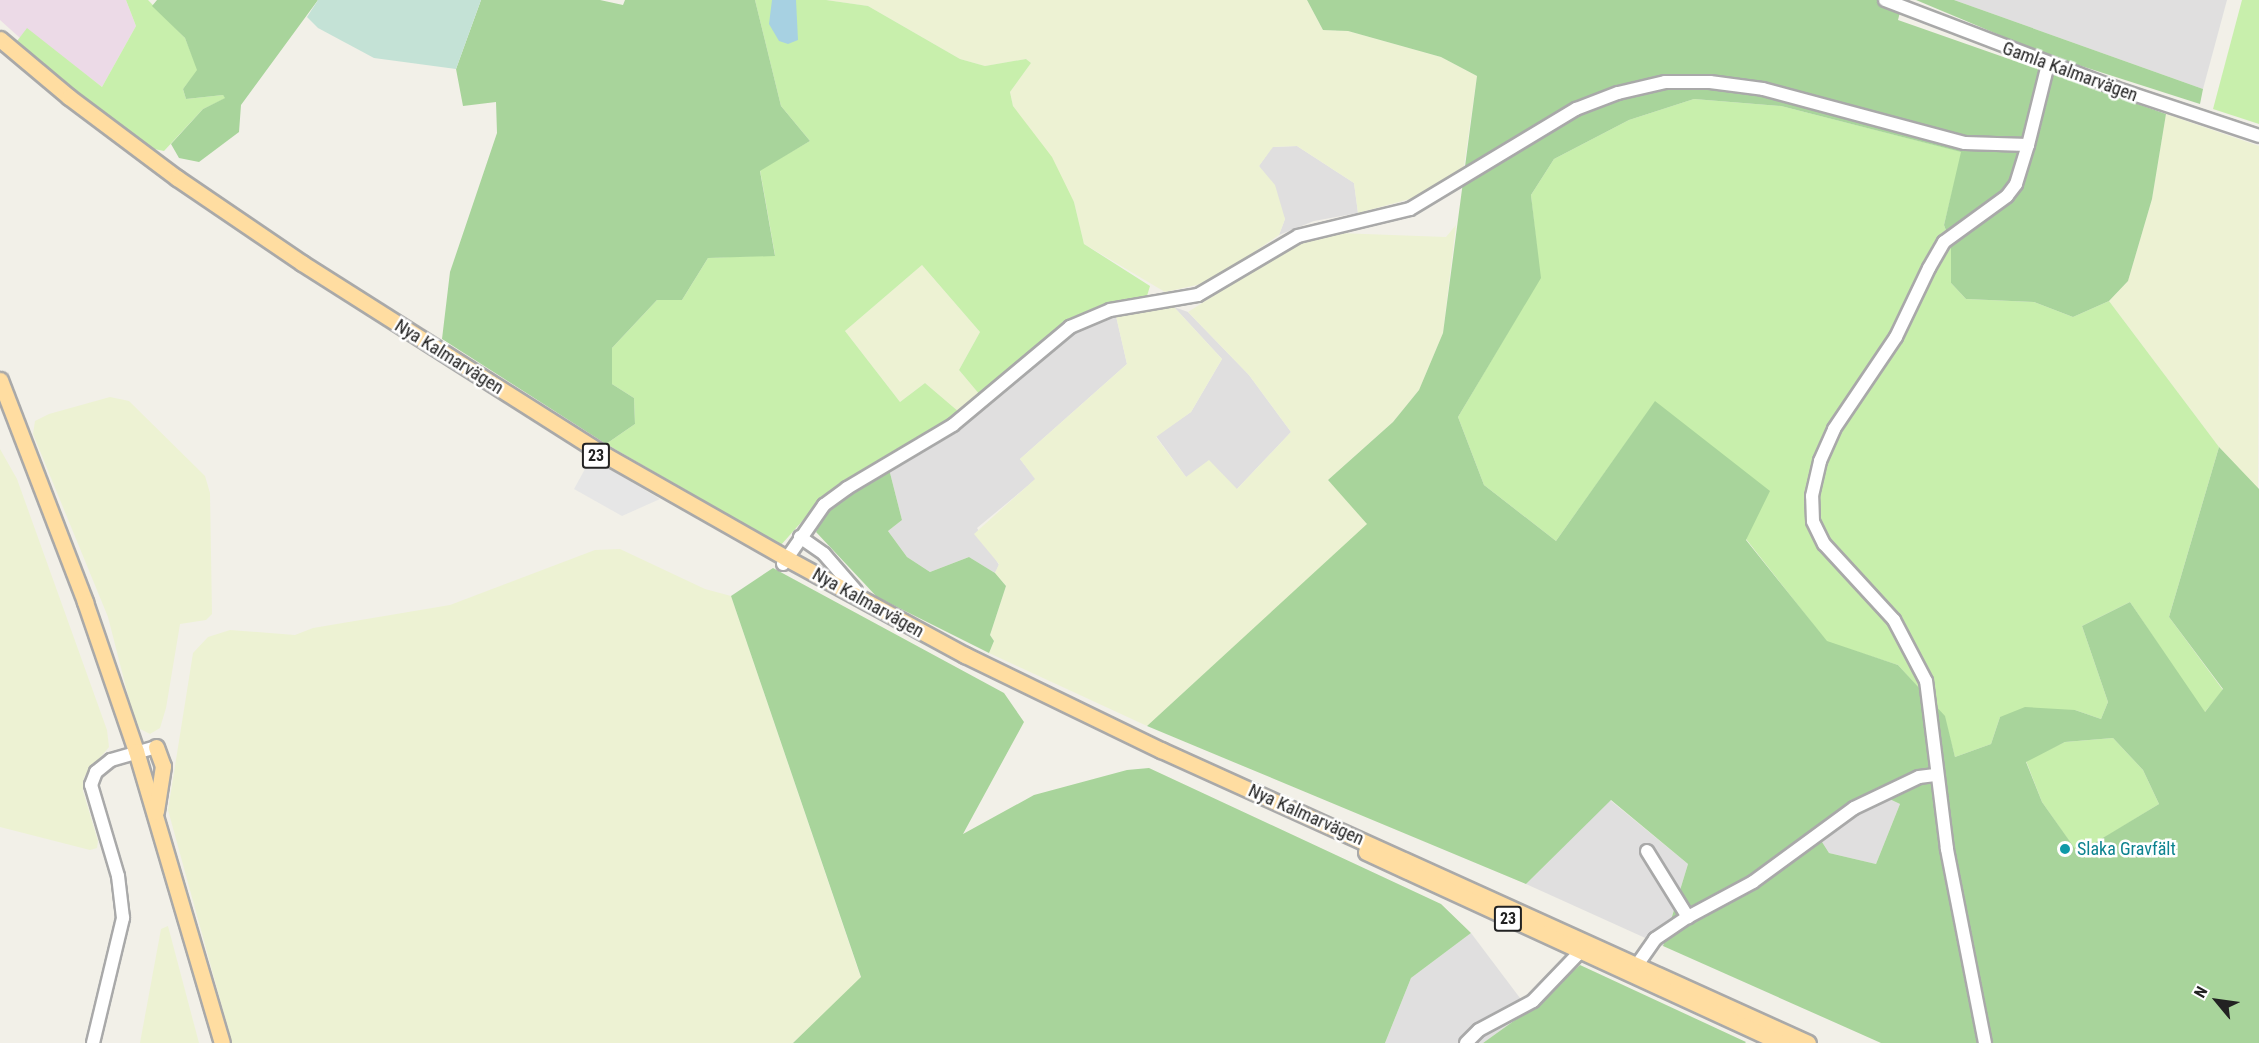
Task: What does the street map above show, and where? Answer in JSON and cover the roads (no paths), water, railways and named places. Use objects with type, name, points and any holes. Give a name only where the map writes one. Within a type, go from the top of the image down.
[{"type":"main road","name":"Nya Kalmarvägen","points":[[0,39],[69,97],[168,171],[302,263],[605,455],[785,561],[1161,750],[1808,1043]]},
{"type":"main road","name":"Nya Kalmarvägen","points":[[0,47],[84,116],[299,269],[601,459],[961,661],[1580,952],[1781,1043]]},
{"type":"main road","points":[[0,380],[85,602],[131,752],[212,1043]]},
{"type":"main road","points":[[0,404],[156,814],[222,1043]]},
{"type":"main road","points":[[156,747],[163,766],[156,814]]},
{"type":"street","name":"Gamla Kalmarvägen","points":[[1885,0],[2048,64],[2259,136]]},
{"type":"street","points":[[1985,1043],[1935,775],[1931,696],[1926,681],[1894,620],[1824,544],[1813,522],[1812,496],[1820,461],[1834,429],[1896,337],[1944,242],[2007,196],[2016,184],[2048,64]]},
{"type":"street","points":[[785,561],[824,505],[847,488],[953,425],[1055,338],[1084,319],[1119,308],[1198,295],[1298,236],[1328,226],[1410,209],[1447,190],[1555,119],[1618,93],[1665,82],[1710,82],[1763,89],[1954,141],[2028,145]]},
{"type":"street","points":[[800,537],[824,554],[848,585],[878,609]]},
{"type":"street","points":[[93,1043],[123,918],[118,876],[91,784],[102,765],[131,752],[156,747]]},
{"type":"street","points":[[1637,964],[1655,939],[1688,917],[1753,882],[1854,808],[1919,777],[1935,775]]},
{"type":"street","points":[[1647,851],[1688,917]]},
{"type":"street","points":[[1466,1043],[1479,1030],[1533,1001],[1580,952]]},
{"type":"water","points":[[772,0],[796,0],[798,40],[788,44],[779,41],[769,24]]},
{"type":"place","name":"Slaka Gravfält","points":[[2065,849]]}]
